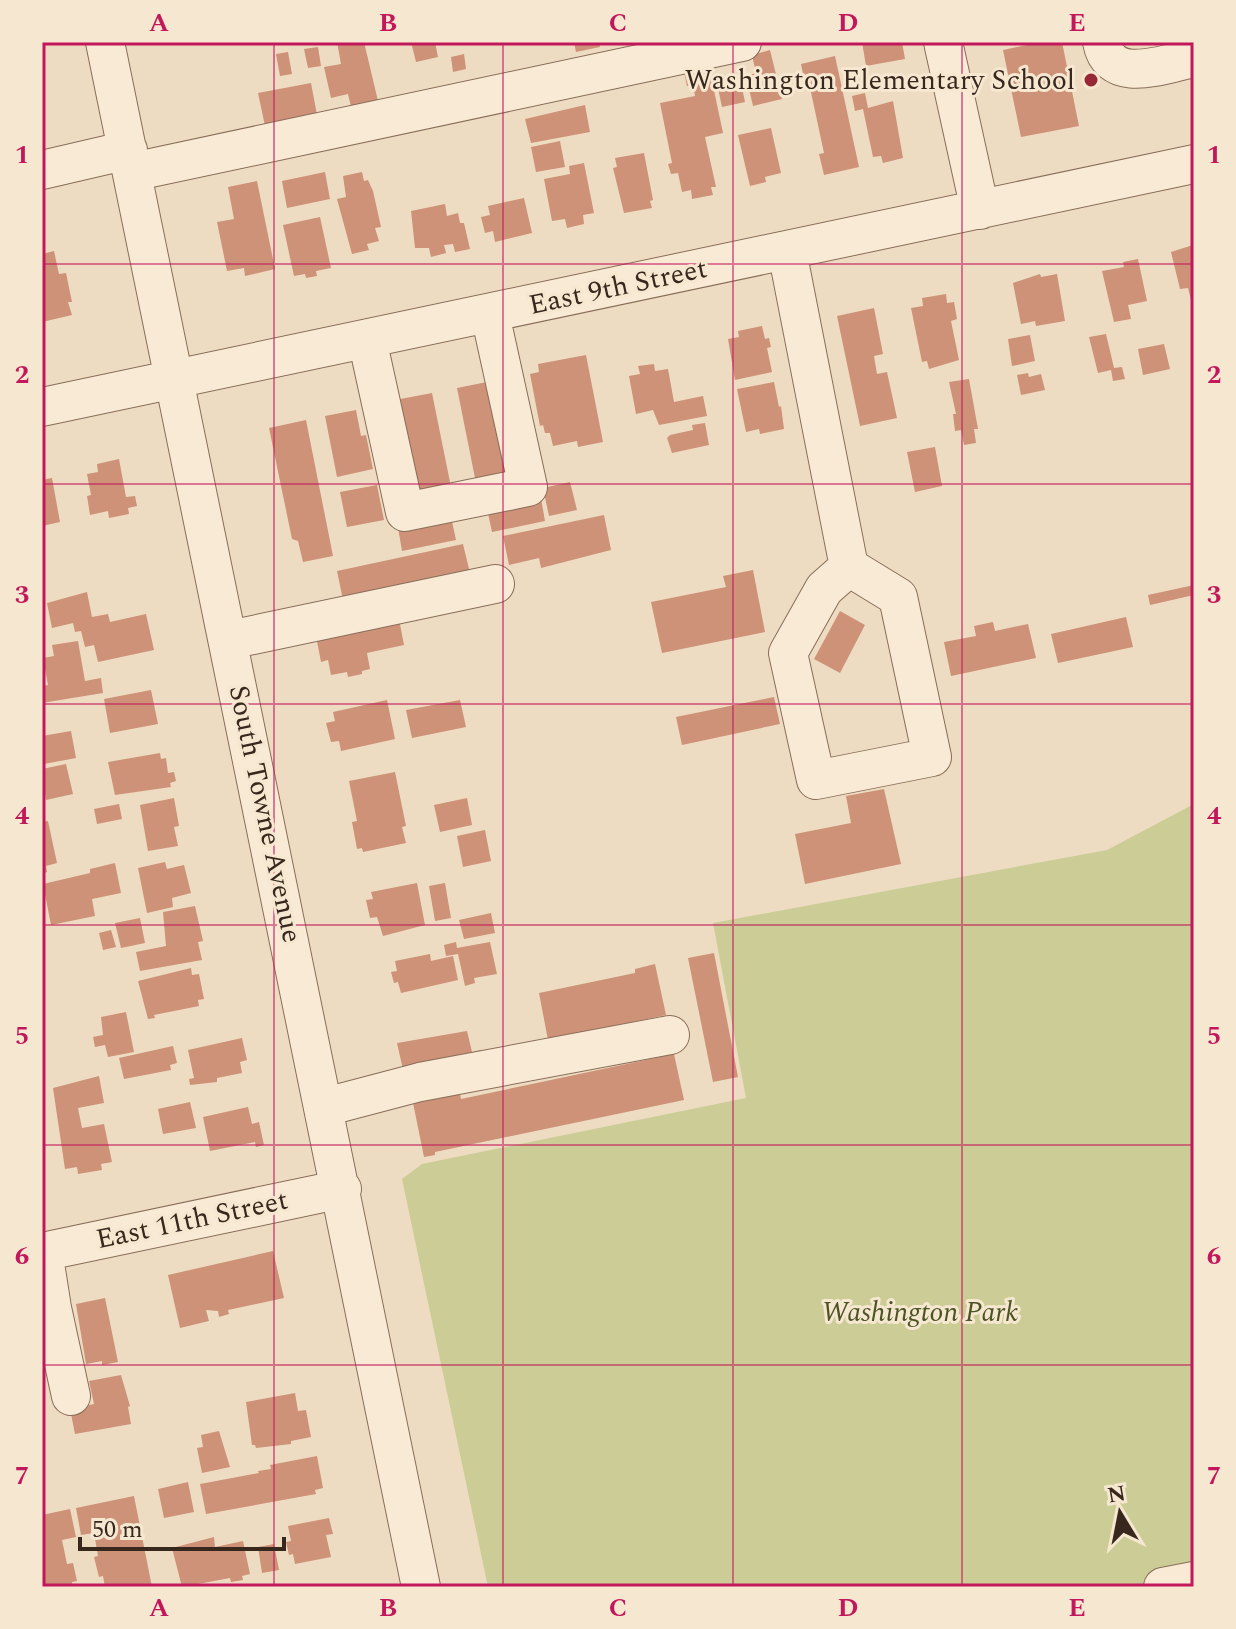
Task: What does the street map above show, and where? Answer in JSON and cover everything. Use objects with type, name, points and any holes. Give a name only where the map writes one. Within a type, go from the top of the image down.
[{"type":"street","name":"South Towne Avenue","points":[[105,42],[342,1189],[417,1586]]},
{"type":"street","points":[[42,170],[130,161],[742,42]]},
{"type":"street","points":[[943,42],[980,210]]},
{"type":"street","points":[[1102,42],[1105,56],[1114,65],[1128,69],[1194,58]]},
{"type":"street","name":"East 9th Street","points":[[42,407],[1194,164]]},
{"type":"street","points":[[787,251],[849,567],[898,597],[932,757],[816,780],[788,653],[824,589],[849,567]]},
{"type":"street","points":[[367,339],[405,512],[528,487],[490,314]]},
{"type":"street","points":[[229,640],[495,584]]},
{"type":"street","points":[[325,1107],[420,1082],[670,1035]]},
{"type":"street","name":"East 11th Street","points":[[43,1252],[342,1189]]},
{"type":"street","points":[[43,1252],[71,1396]]},
{"type":"street","points":[[1163,1587],[1194,1581]]},
{"type":"green space","name":"Washington Park","points":[[1194,804],[1194,1587],[488,1587],[402,1179],[422,1164],[746,1098],[713,923],[1107,850]]},
{"type":"building","points":[[337,42],[364,42],[378,101],[351,107],[348,94],[331,98],[324,67],[341,64]]},
{"type":"building","points":[[411,42],[435,42],[438,57],[416,62]]},
{"type":"building","points":[[574,42],[599,42],[600,47],[576,52]]},
{"type":"building","points":[[862,42],[902,42],[905,59],[866,66]]},
{"type":"building","points":[[1041,42],[1062,42],[1079,126],[1021,137],[1003,50]]},
{"type":"building","points":[[318,47],[321,66],[308,68],[304,49]]},
{"type":"building","points":[[770,50],[782,99],[753,106],[746,76],[756,73],[752,55]]},
{"type":"building","points":[[288,52],[292,74],[280,76],[276,54]]},
{"type":"building","points":[[464,54],[466,69],[453,72],[451,57]]},
{"type":"building","points":[[835,56],[859,167],[824,175],[819,154],[824,153],[809,83],[805,84],[801,64]]},
{"type":"building","points":[[708,62],[723,133],[705,137],[716,187],[711,187],[713,195],[692,199],[691,190],[682,192],[678,173],[671,174],[668,164],[672,163],[660,103],[695,96],[693,85],[687,86],[683,67]]},
{"type":"building","points":[[311,83],[317,115],[265,126],[258,93]]},
{"type":"building","points":[[741,83],[745,102],[722,107],[718,88]]},
{"type":"building","points":[[865,93],[868,108],[893,101],[903,158],[883,163],[881,156],[873,157],[863,109],[855,111],[852,96]]},
{"type":"building","points":[[585,105],[590,132],[531,143],[525,119]]},
{"type":"building","points":[[771,128],[781,173],[765,177],[766,182],[750,186],[738,135]]},
{"type":"building","points":[[560,141],[565,167],[536,172],[531,147]]},
{"type":"building","points":[[644,153],[652,208],[624,213],[613,168],[617,167],[615,158]]},
{"type":"building","points":[[584,163],[594,213],[583,215],[584,224],[567,228],[565,219],[552,221],[544,179],[570,174],[569,166]]},
{"type":"building","points":[[325,172],[330,199],[287,208],[282,181]]},
{"type":"building","points":[[362,172],[364,181],[368,180],[373,191],[381,227],[375,228],[379,241],[367,244],[369,250],[352,254],[337,199],[346,197],[343,176]]},
{"type":"building","points":[[257,181],[275,269],[245,276],[244,268],[227,271],[217,222],[234,219],[228,187]]},
{"type":"building","points":[[524,198],[532,233],[495,242],[493,231],[485,233],[481,217],[490,215],[488,206]]},
{"type":"building","points":[[445,204],[447,216],[458,213],[460,223],[464,223],[470,249],[455,252],[453,244],[444,245],[446,253],[431,257],[429,248],[415,248],[411,211]]},
{"type":"building","points":[[320,217],[331,268],[316,271],[317,276],[294,276],[283,225]]},
{"type":"building","points":[[1193,245],[1194,299],[1191,300],[1188,288],[1180,289],[1171,252]]},
{"type":"building","points":[[54,251],[59,274],[66,273],[72,315],[42,322],[42,254]]},
{"type":"building","points":[[1138,259],[1147,301],[1128,305],[1131,319],[1114,322],[1102,271],[1124,267],[1123,262]]},
{"type":"building","points":[[1040,274],[1041,277],[1057,274],[1065,321],[1036,326],[1035,321],[1021,324],[1013,283]]},
{"type":"building","points":[[946,294],[947,303],[954,302],[957,319],[951,321],[959,360],[929,369],[927,361],[922,362],[911,308],[923,306],[922,298]]},
{"type":"building","points":[[874,308],[883,354],[874,356],[877,374],[887,372],[897,418],[860,426],[837,316]]},
{"type":"building","points":[[762,326],[771,347],[767,348],[772,372],[735,380],[728,339],[739,337],[738,331]]},
{"type":"building","points":[[1106,334],[1114,368],[1122,367],[1125,379],[1113,381],[1111,370],[1098,373],[1089,337]]},
{"type":"building","points":[[1030,335],[1035,361],[1012,366],[1008,339]]},
{"type":"building","points":[[1164,344],[1170,369],[1143,375],[1138,349]]},
{"type":"building","points":[[586,355],[603,442],[578,447],[577,441],[553,446],[550,433],[545,433],[543,425],[540,426],[530,374],[539,372],[538,364]]},
{"type":"building","points":[[654,364],[655,371],[668,369],[674,402],[703,396],[707,416],[659,425],[653,410],[636,414],[629,376],[640,374],[638,366]]},
{"type":"building","points":[[1028,373],[1029,377],[1041,374],[1045,390],[1021,395],[1017,375]]},
{"type":"building","points":[[969,379],[978,429],[974,429],[976,443],[964,445],[961,430],[955,431],[953,414],[956,414],[949,382]]},
{"type":"building","points":[[497,380],[518,480],[477,488],[457,388]]},
{"type":"building","points":[[774,382],[784,429],[760,434],[759,429],[746,432],[737,389]]},
{"type":"building","points":[[432,393],[452,492],[411,501],[390,401]]},
{"type":"building","points":[[356,410],[361,436],[366,435],[373,469],[337,477],[325,416]]},
{"type":"building","points":[[306,420],[333,556],[303,562],[298,541],[292,539],[269,428]]},
{"type":"building","points":[[705,423],[709,445],[672,453],[667,438],[670,435],[693,430],[692,425]]},
{"type":"building","points":[[935,447],[942,486],[915,492],[907,452]]},
{"type":"building","points":[[119,459],[126,497],[135,496],[137,506],[128,508],[129,514],[109,518],[108,511],[90,515],[87,496],[91,495],[87,474],[98,472],[97,464]]},
{"type":"building","points":[[52,478],[60,522],[42,526],[42,480]]},
{"type":"building","points":[[570,482],[577,510],[549,516],[543,488]]},
{"type":"building","points":[[377,485],[384,520],[347,527],[340,492]]},
{"type":"building","points":[[540,493],[545,521],[492,532],[486,504]]},
{"type":"building","points":[[450,512],[456,540],[402,551],[397,522]]},
{"type":"building","points":[[604,515],[611,550],[541,568],[539,558],[509,565],[503,536]]},
{"type":"building","points":[[463,544],[470,573],[344,605],[337,571]]},
{"type":"building","points":[[753,570],[765,632],[662,653],[651,602],[726,587],[723,576]]},
{"type":"building","points":[[1194,585],[1194,595],[1150,605],[1148,595]]},
{"type":"building","points":[[87,592],[92,617],[108,614],[110,622],[146,614],[154,650],[98,662],[94,645],[85,647],[81,631],[75,632],[73,623],[52,628],[47,603]]},
{"type":"building","points":[[840,611],[865,625],[840,673],[814,659]]},
{"type":"building","points":[[1126,617],[1133,647],[1058,663],[1051,634]]},
{"type":"building","points":[[399,619],[404,645],[367,653],[370,669],[362,671],[362,674],[348,677],[347,672],[331,675],[328,660],[321,662],[316,636]]},
{"type":"building","points":[[993,622],[995,631],[1028,624],[1036,658],[951,676],[944,642],[976,636],[974,626]]},
{"type":"building","points":[[78,641],[85,681],[101,678],[103,693],[42,703],[42,686],[48,685],[43,658],[54,656],[52,645]]},
{"type":"building","points":[[151,690],[158,724],[110,733],[104,699]]},
{"type":"building","points":[[774,697],[780,724],[682,745],[676,717]]},
{"type":"building","points":[[387,700],[395,739],[341,751],[339,741],[331,742],[326,723],[335,721],[333,712]]},
{"type":"building","points":[[460,700],[466,727],[412,738],[406,710]]},
{"type":"building","points":[[71,731],[76,758],[44,764],[42,736]]},
{"type":"building","points":[[160,753],[161,759],[166,758],[168,773],[174,772],[176,781],[170,783],[171,787],[115,795],[108,762]]},
{"type":"building","points":[[66,764],[73,794],[46,800],[42,769]]},
{"type":"building","points":[[395,772],[406,826],[402,827],[406,843],[363,852],[362,848],[357,849],[352,822],[357,821],[349,781]]},
{"type":"building","points":[[884,789],[901,864],[805,884],[795,834],[851,823],[846,796]]},
{"type":"building","points":[[174,798],[179,826],[174,827],[178,846],[148,851],[140,805]]},
{"type":"building","points":[[467,798],[472,825],[440,832],[434,805]]},
{"type":"building","points":[[119,804],[122,819],[97,824],[94,809]]},
{"type":"building","points":[[48,821],[57,863],[46,866],[47,872],[42,874],[42,822]]},
{"type":"building","points":[[485,830],[491,861],[463,867],[457,836]]},
{"type":"building","points":[[165,862],[167,869],[184,865],[191,893],[172,898],[173,907],[147,913],[138,868]]},
{"type":"building","points":[[115,863],[121,893],[92,899],[95,916],[51,925],[43,884],[90,873],[90,869]]},
{"type":"building","points":[[417,883],[425,925],[383,936],[377,917],[370,918],[366,900],[373,899],[371,892]]},
{"type":"building","points":[[445,883],[451,918],[435,921],[429,886]]},
{"type":"building","points":[[195,906],[203,941],[198,942],[202,960],[140,971],[136,952],[166,946],[163,912]]},
{"type":"building","points":[[491,913],[495,933],[464,939],[459,920]]},
{"type":"building","points":[[140,918],[145,943],[121,948],[115,923]]},
{"type":"building","points":[[111,930],[116,947],[103,950],[99,933]]},
{"type":"building","points":[[456,942],[457,948],[490,942],[497,974],[474,978],[475,983],[465,986],[458,954],[446,956],[444,945]]},
{"type":"building","points":[[714,953],[738,1077],[713,1082],[688,958]]},
{"type":"building","points":[[430,954],[431,961],[453,956],[458,980],[401,993],[391,972],[397,971],[395,961]]},
{"type":"building","points":[[655,964],[666,1015],[548,1040],[539,993],[635,973],[635,969]]},
{"type":"building","points":[[191,968],[192,975],[199,974],[204,999],[198,1000],[199,1006],[148,1019],[138,981]]},
{"type":"building","points":[[126,1012],[134,1052],[108,1057],[105,1045],[95,1047],[93,1037],[103,1035],[101,1017]]},
{"type":"building","points":[[467,1031],[472,1052],[481,1050],[484,1062],[404,1074],[397,1043]]},
{"type":"building","points":[[242,1038],[247,1060],[240,1062],[242,1073],[217,1078],[217,1082],[190,1085],[189,1079],[194,1078],[188,1050]]},
{"type":"building","points":[[173,1046],[177,1063],[170,1065],[171,1070],[124,1079],[119,1058]]},
{"type":"building","points":[[674,1054],[684,1100],[435,1152],[435,1155],[424,1157],[412,1098],[459,1088],[461,1099]]},
{"type":"building","points":[[99,1076],[104,1103],[78,1108],[82,1128],[104,1124],[112,1162],[101,1164],[102,1170],[78,1174],[77,1167],[65,1169],[53,1088]]},
{"type":"building","points":[[190,1102],[196,1128],[163,1134],[158,1109]]},
{"type":"building","points":[[248,1107],[252,1124],[259,1122],[264,1145],[256,1147],[255,1142],[210,1151],[203,1117]]},
{"type":"building","points":[[273,1251],[284,1298],[228,1310],[229,1314],[219,1317],[218,1311],[206,1310],[209,1321],[180,1328],[168,1275]]},
{"type":"building","points":[[105,1298],[118,1362],[86,1364],[76,1304]]},
{"type":"building","points":[[121,1375],[130,1406],[131,1424],[75,1434],[70,1409],[94,1404],[89,1381]]},
{"type":"building","points":[[295,1393],[298,1411],[306,1410],[311,1437],[291,1441],[291,1444],[256,1448],[252,1445],[246,1402]]},
{"type":"building","points":[[219,1431],[230,1467],[202,1473],[197,1448],[203,1447],[201,1435]]},
{"type":"building","points":[[317,1456],[323,1488],[315,1490],[316,1494],[206,1514],[200,1484],[259,1473],[271,1469],[270,1465]]},
{"type":"building","points":[[188,1482],[194,1512],[164,1518],[158,1489]]},
{"type":"building","points":[[134,1496],[152,1587],[105,1587],[94,1557],[98,1556],[94,1533],[81,1535],[76,1508]]},
{"type":"building","points":[[70,1509],[76,1537],[62,1540],[67,1564],[73,1563],[77,1581],[72,1582],[73,1587],[42,1587],[42,1515]]},
{"type":"building","points":[[329,1518],[333,1534],[326,1535],[331,1557],[295,1564],[286,1542],[291,1541],[288,1526]]},
{"type":"building","points":[[214,1537],[215,1547],[243,1541],[250,1574],[242,1576],[243,1580],[231,1582],[230,1578],[182,1587],[172,1548]]},
{"type":"building","points":[[274,1544],[279,1570],[262,1573],[258,1547]]},
{"type":"place","name":"Washington Elementary School","points":[[1091,80]]}]
